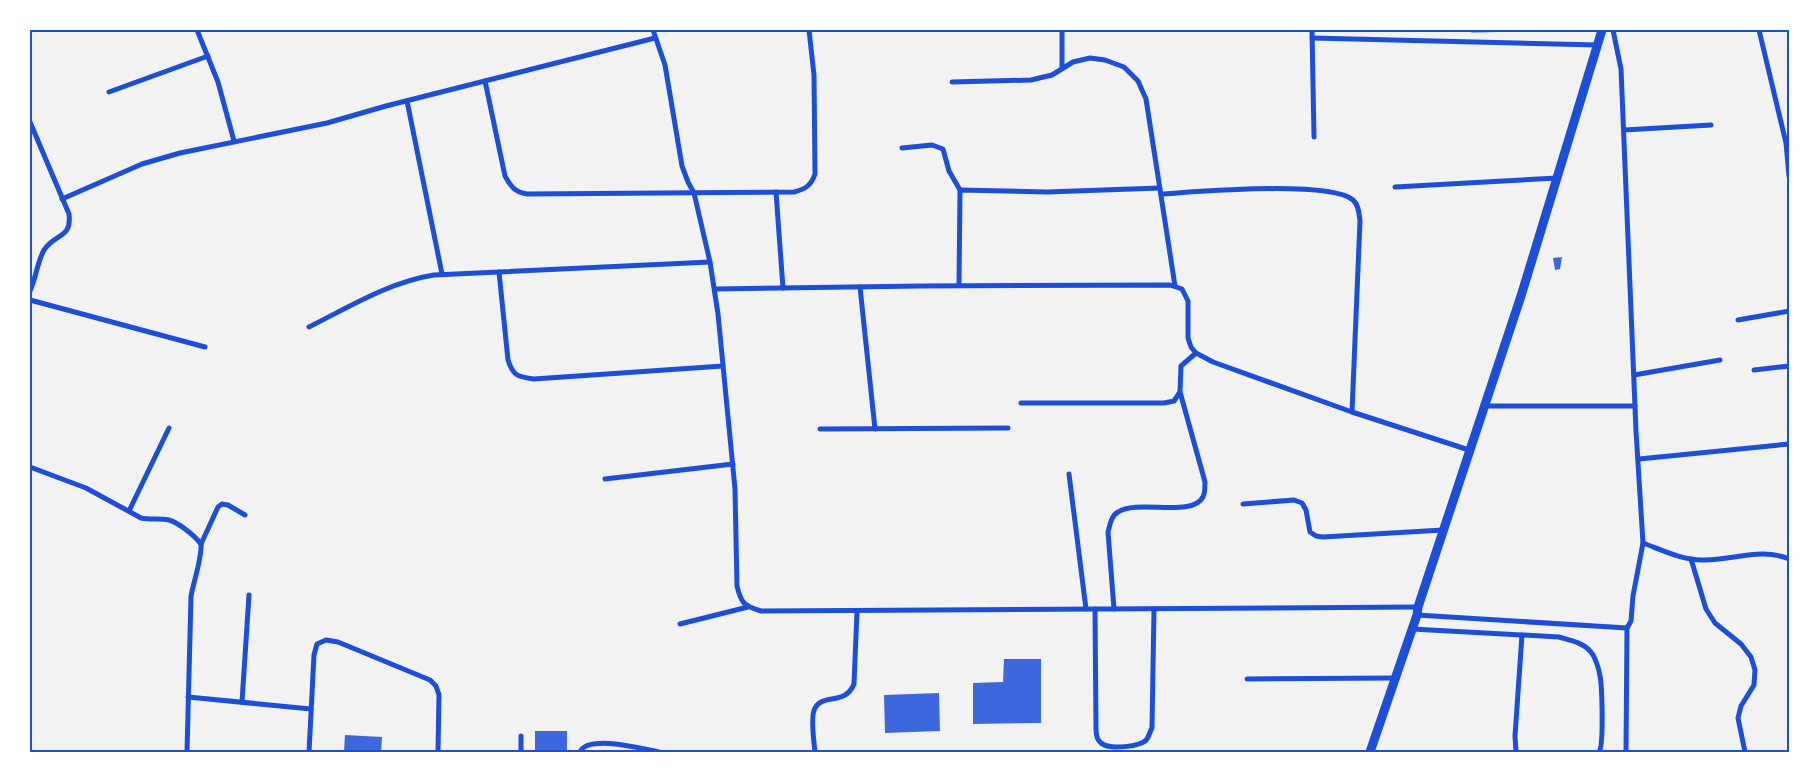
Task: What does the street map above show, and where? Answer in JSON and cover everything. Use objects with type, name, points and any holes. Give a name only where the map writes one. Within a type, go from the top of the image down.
[{"type":"main road","points":[[1370,752],[1521,296],[1602,30]]},
{"type":"street","points":[[197,30],[224,100],[234,141]]},
{"type":"street","points":[[653,30],[665,65],[682,166],[694,193],[715,289],[735,489],[737,586],[740,598],[748,607]]},
{"type":"street","points":[[485,81],[505,176],[510,187],[517,192],[527,194],[794,192],[805,189],[812,183],[815,174],[814,75],[809,30]]},
{"type":"street","points":[[1062,30],[1062,68]]},
{"type":"street","points":[[1312,30],[1314,137]]},
{"type":"street","points":[[1613,30],[1621,69],[1635,406],[1643,544],[1633,596],[1631,621],[1627,628],[1626,752]]},
{"type":"street","points":[[1760,30],[1783,127],[1789,176]]},
{"type":"street","points":[[62,199],[142,164],[180,153],[327,123],[655,38]]},
{"type":"street","points":[[1312,38],[1598,45]]},
{"type":"street","points":[[109,92],[208,56]]},
{"type":"street","points":[[952,82],[1031,80],[1052,75],[1073,62],[1090,58],[1106,60],[1124,67],[1138,81],[1146,99],[1175,286]]},
{"type":"street","points":[[407,101],[442,274]]},
{"type":"street","points":[[30,122],[69,214],[70,225],[66,233],[55,239],[45,248],[39,260],[30,289]]},
{"type":"street","points":[[1624,130],[1711,125]]},
{"type":"street","points":[[902,148],[932,144],[943,149],[949,171],[960,190],[959,285]]},
{"type":"street","points":[[1395,187],[1557,178]]},
{"type":"street","points":[[960,190],[1047,192],[1292,188],[1312,189],[1344,195],[1353,200],[1359,208],[1360,221],[1352,412]]},
{"type":"street","points":[[776,192],[783,288]]},
{"type":"street","points":[[309,327],[388,288],[413,278],[442,274],[710,262]]},
{"type":"street","points":[[499,272],[508,360],[512,370],[520,378],[534,379],[723,366]]},
{"type":"street","points":[[715,289],[959,285],[1175,286],[1182,289],[1188,301],[1188,338],[1191,347],[1196,353],[1214,362],[1352,412],[1469,450]]},
{"type":"street","points":[[860,287],[875,429]]},
{"type":"street","points":[[30,300],[205,347]]},
{"type":"street","points":[[1738,320],[1789,311]]},
{"type":"street","points":[[1114,609],[1108,532],[1116,512],[1128,508],[1185,507],[1198,503],[1204,496],[1205,482],[1180,392],[1180,366],[1196,353]]},
{"type":"street","points":[[1634,375],[1720,360]]},
{"type":"street","points":[[1754,370],[1789,366]]},
{"type":"street","points":[[1021,403],[1164,403],[1174,401],[1180,392]]},
{"type":"street","points":[[1484,406],[1635,406]]},
{"type":"street","points":[[129,511],[169,428]]},
{"type":"street","points":[[820,429],[1008,428]]},
{"type":"street","points":[[1639,458],[1789,444]]},
{"type":"street","points":[[605,479],[733,464]]},
{"type":"street","points":[[30,467],[86,488],[141,518],[169,520],[197,539],[201,544]]},
{"type":"street","points":[[1069,474],[1086,609]]},
{"type":"street","points":[[1243,504],[1294,500],[1302,503],[1306,510],[1310,532],[1316,536],[1443,530]]},
{"type":"street","points":[[187,752],[192,596],[201,544],[218,507],[222,504],[228,505],[245,515]]},
{"type":"street","points":[[1643,544],[1681,557],[1701,561],[1764,554],[1777,554],[1789,559]]},
{"type":"street","points":[[1691,559],[1706,609],[1715,623],[1741,644],[1751,657],[1755,670],[1754,685],[1741,706],[1738,718],[1745,752]]},
{"type":"street","points":[[242,702],[249,595]]},
{"type":"street","points":[[680,624],[748,607],[761,611],[1154,609],[1418,611],[1627,628]]},
{"type":"street","points":[[1095,609],[1097,736],[1101,743],[1108,746],[1134,746],[1147,739],[1152,728],[1154,609]]},
{"type":"street","points":[[815,752],[813,716],[815,708],[821,702],[842,697],[850,692],[854,684],[857,611]]},
{"type":"street","points":[[1412,629],[1559,637],[1582,644],[1592,652],[1600,676],[1602,732],[1601,749],[1599,752]]},
{"type":"street","points":[[1516,752],[1515,736],[1522,635]]},
{"type":"street","points":[[309,752],[314,655],[317,644],[326,640],[338,642],[430,680],[436,686],[440,704],[438,752]]},
{"type":"street","points":[[1247,679],[1394,678]]},
{"type":"street","points":[[188,696],[311,709]]},
{"type":"street","points":[[521,736],[521,752]]},
{"type":"street","points":[[580,752],[582,748],[589,744],[600,742],[659,752]]},
{"type":"lane","points":[[1472,31],[1524,30]]},
{"type":"building","points":[[1562,257],[1560,269],[1555,270],[1553,258]]},
{"type":"building","points":[[1004,659],[1041,659],[1041,723],[973,724],[973,683],[1003,682]]},
{"type":"building","points":[[939,693],[940,731],[885,733],[884,695]]},
{"type":"building","points":[[535,731],[567,731],[567,752],[535,752]]},
{"type":"building","points":[[345,735],[382,737],[381,752],[344,752]]}]
